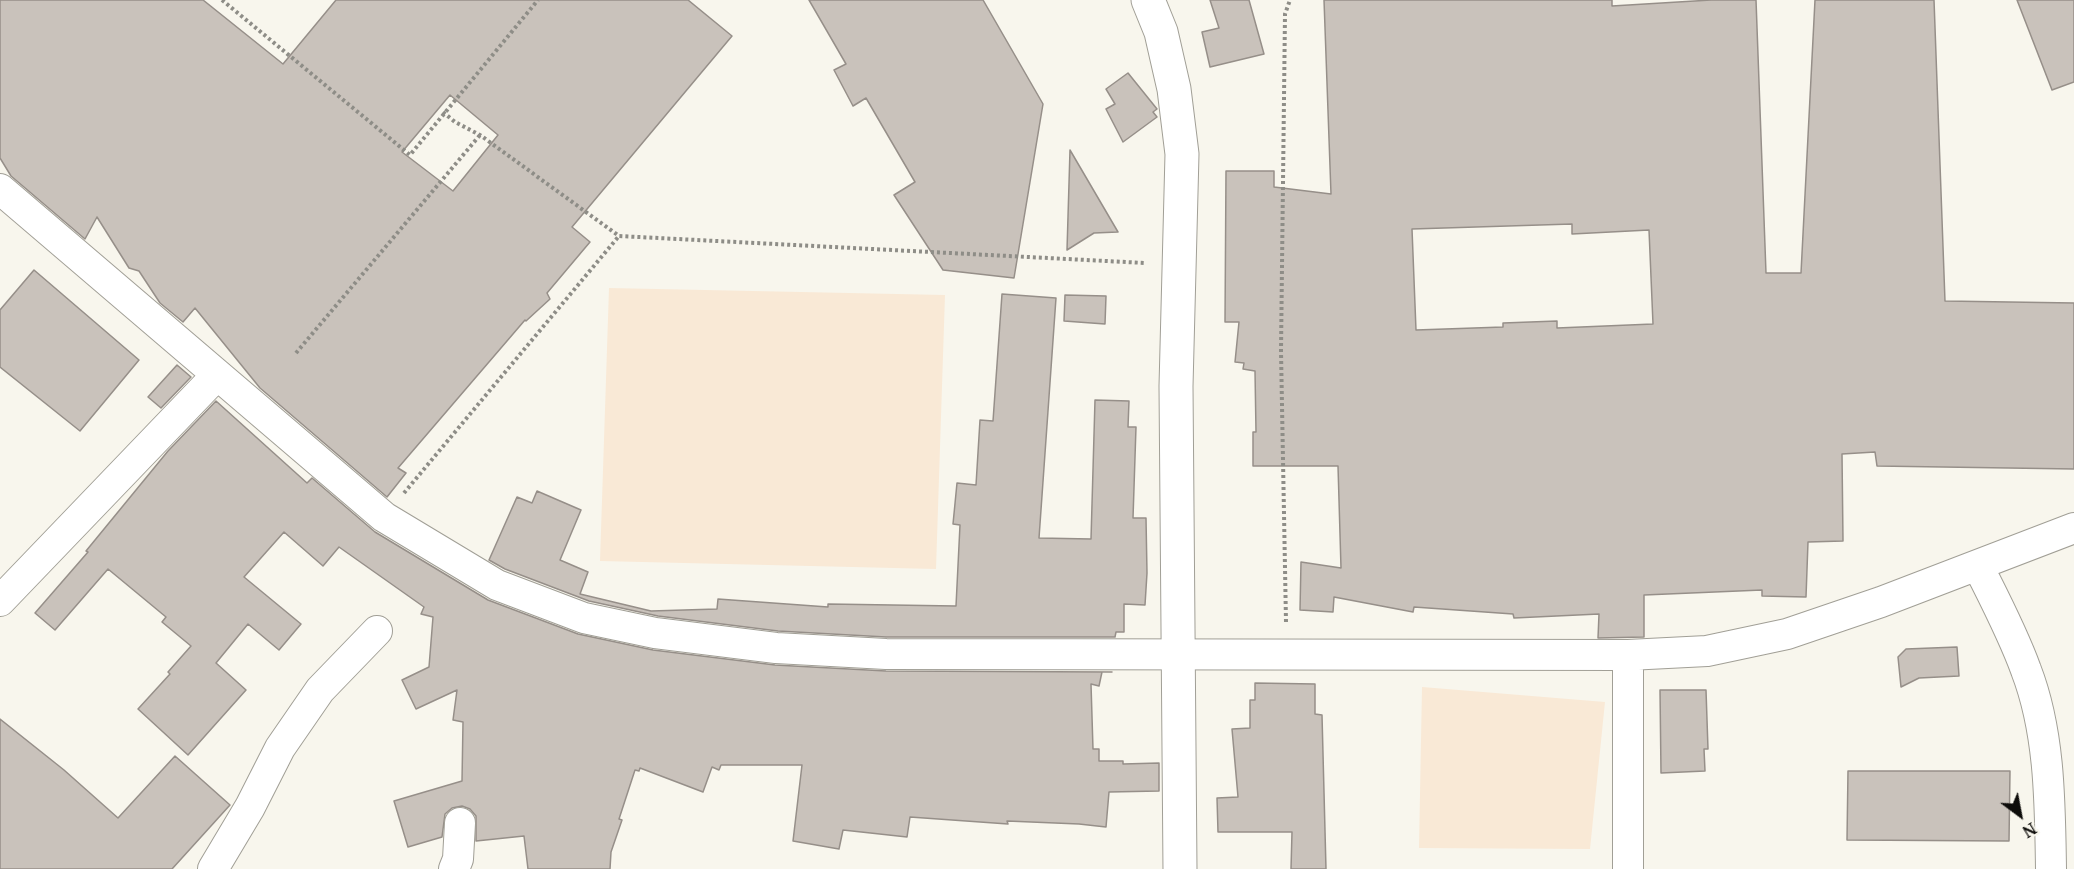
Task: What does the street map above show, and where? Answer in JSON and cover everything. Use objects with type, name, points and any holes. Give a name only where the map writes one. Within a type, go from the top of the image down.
[{"type":"street","points":[[1148,0],[1161,32],[1174,90],[1182,154],[1176,386],[1180,869]]},
{"type":"street","points":[[0,189],[384,517],[497,585],[584,618],[655,633],[776,648],[886,654],[1628,655],[1707,651],[1787,634],[1978,566],[2074,528]]},
{"type":"street","points":[[0,601],[217,375]]},
{"type":"street","points":[[1978,566],[2006,621],[2027,672],[2041,728],[2050,800],[2051,869]]},
{"type":"street","points":[[213,869],[250,807],[280,748],[320,690],[377,631]]},
{"type":"street","points":[[1628,655],[1629,869]]},
{"type":"street","points":[[454,869],[458,859],[460,823]]},
{"type":"path","points":[[222,0],[410,155],[538,0]]},
{"type":"path","points":[[1287,654],[1281,351],[1285,14],[1290,0]]},
{"type":"path","points":[[444,112],[455,122],[480,135],[619,236],[1179,265]]},
{"type":"path","points":[[296,353],[480,135]]},
{"type":"path","points":[[384,517],[619,236]]},
{"type":"shaded area","points":[[609,288],[945,295],[936,569],[600,561]]},
{"type":"shaded area","points":[[1422,687],[1605,702],[1590,849],[1419,848]]},
{"type":"building","points":[[0,0],[203,0],[283,64],[336,0],[688,0],[732,36],[572,227],[590,242],[547,293],[550,299],[525,320],[398,468],[406,473],[387,497],[260,388],[195,308],[183,322],[160,303],[139,271],[129,268],[97,217],[85,239],[11,176],[0,158]],"holes":[[[450,95],[498,135],[453,191],[402,152]]]},
{"type":"building","points":[[809,0],[983,0],[1043,104],[1014,278],[943,270],[894,195],[915,182],[866,98],[853,106],[834,70],[846,64]]},
{"type":"building","points":[[1210,0],[1249,0],[1264,54],[1210,67],[1202,32],[1219,28]]},
{"type":"building","points":[[1324,0],[1612,0],[1612,6],[1711,0],[1756,0],[1766,273],[1801,273],[1815,0],[1934,0],[1945,301],[2074,303],[2074,469],[1877,466],[1875,452],[1842,454],[1843,541],[1808,542],[1806,597],[1762,596],[1762,590],[1644,595],[1644,637],[1598,638],[1599,614],[1514,618],[1513,614],[1414,607],[1413,612],[1334,597],[1333,612],[1300,610],[1301,562],[1341,568],[1338,466],[1253,466],[1253,432],[1256,432],[1255,371],[1243,369],[1244,363],[1235,362],[1239,322],[1225,322],[1226,171],[1274,171],[1274,187],[1331,194]],"holes":[[[1572,224],[1572,234],[1649,230],[1653,324],[1557,328],[1557,321],[1503,323],[1503,327],[1416,330],[1412,229]]]},
{"type":"building","points":[[2017,0],[2074,0],[2074,82],[2052,90]]},
{"type":"building","points":[[1128,73],[1157,109],[1153,112],[1157,117],[1123,142],[1106,109],[1115,104],[1106,89]]},
{"type":"building","points":[[1070,150],[1118,232],[1094,233],[1067,250]]},
{"type":"building","points":[[34,270],[139,360],[80,431],[0,367],[0,310]]},
{"type":"building","points":[[1002,294],[1056,298],[1039,538],[1091,539],[1095,400],[1129,401],[1128,427],[1136,427],[1133,518],[1146,518],[1147,573],[1145,605],[1124,604],[1124,632],[1116,632],[1115,637],[886,637],[778,631],[658,616],[589,601],[505,569],[489,560],[517,497],[532,503],[537,491],[581,510],[560,560],[588,572],[580,594],[651,611],[717,609],[718,599],[828,607],[828,604],[956,606],[960,525],[953,524],[957,483],[976,485],[980,420],[993,421]]},
{"type":"building","points":[[1065,295],[1106,296],[1105,324],[1064,321]]},
{"type":"building","points":[[177,365],[191,377],[161,408],[148,397]]},
{"type":"building","points":[[216,401],[307,483],[312,478],[375,532],[488,600],[578,634],[653,650],[775,665],[886,671],[1112,672],[1102,672],[1099,686],[1091,684],[1093,749],[1099,749],[1099,761],[1123,761],[1123,764],[1159,763],[1159,791],[1109,792],[1106,827],[1007,821],[1008,824],[910,817],[907,837],[843,830],[839,849],[793,841],[802,765],[721,765],[719,770],[712,767],[703,792],[640,768],[639,771],[635,770],[619,819],[622,820],[611,852],[610,869],[528,869],[524,836],[476,841],[476,816],[470,809],[462,806],[452,808],[445,814],[442,837],[408,847],[394,801],[462,781],[463,722],[453,720],[457,690],[416,709],[402,680],[429,667],[433,617],[421,614],[424,607],[339,547],[323,566],[284,532],[244,577],[301,624],[279,650],[248,624],[216,663],[246,690],[188,755],[138,709],[170,674],[168,672],[191,646],[162,622],[166,617],[108,569],[55,630],[35,613],[88,552],[86,551],[168,451]]},
{"type":"building","points":[[1957,647],[1959,676],[1919,678],[1901,687],[1898,657],[1906,649]]},
{"type":"building","points":[[1255,683],[1315,684],[1315,714],[1322,715],[1326,869],[1291,869],[1292,832],[1218,832],[1217,798],[1238,797],[1232,729],[1250,728],[1250,700],[1255,700]]},
{"type":"building","points":[[1660,690],[1706,690],[1708,749],[1704,749],[1705,771],[1661,773]]},
{"type":"building","points":[[0,719],[64,770],[118,818],[175,756],[230,805],[172,869],[0,869]]},
{"type":"building","points":[[1848,771],[2010,771],[2009,841],[1847,840]]}]
